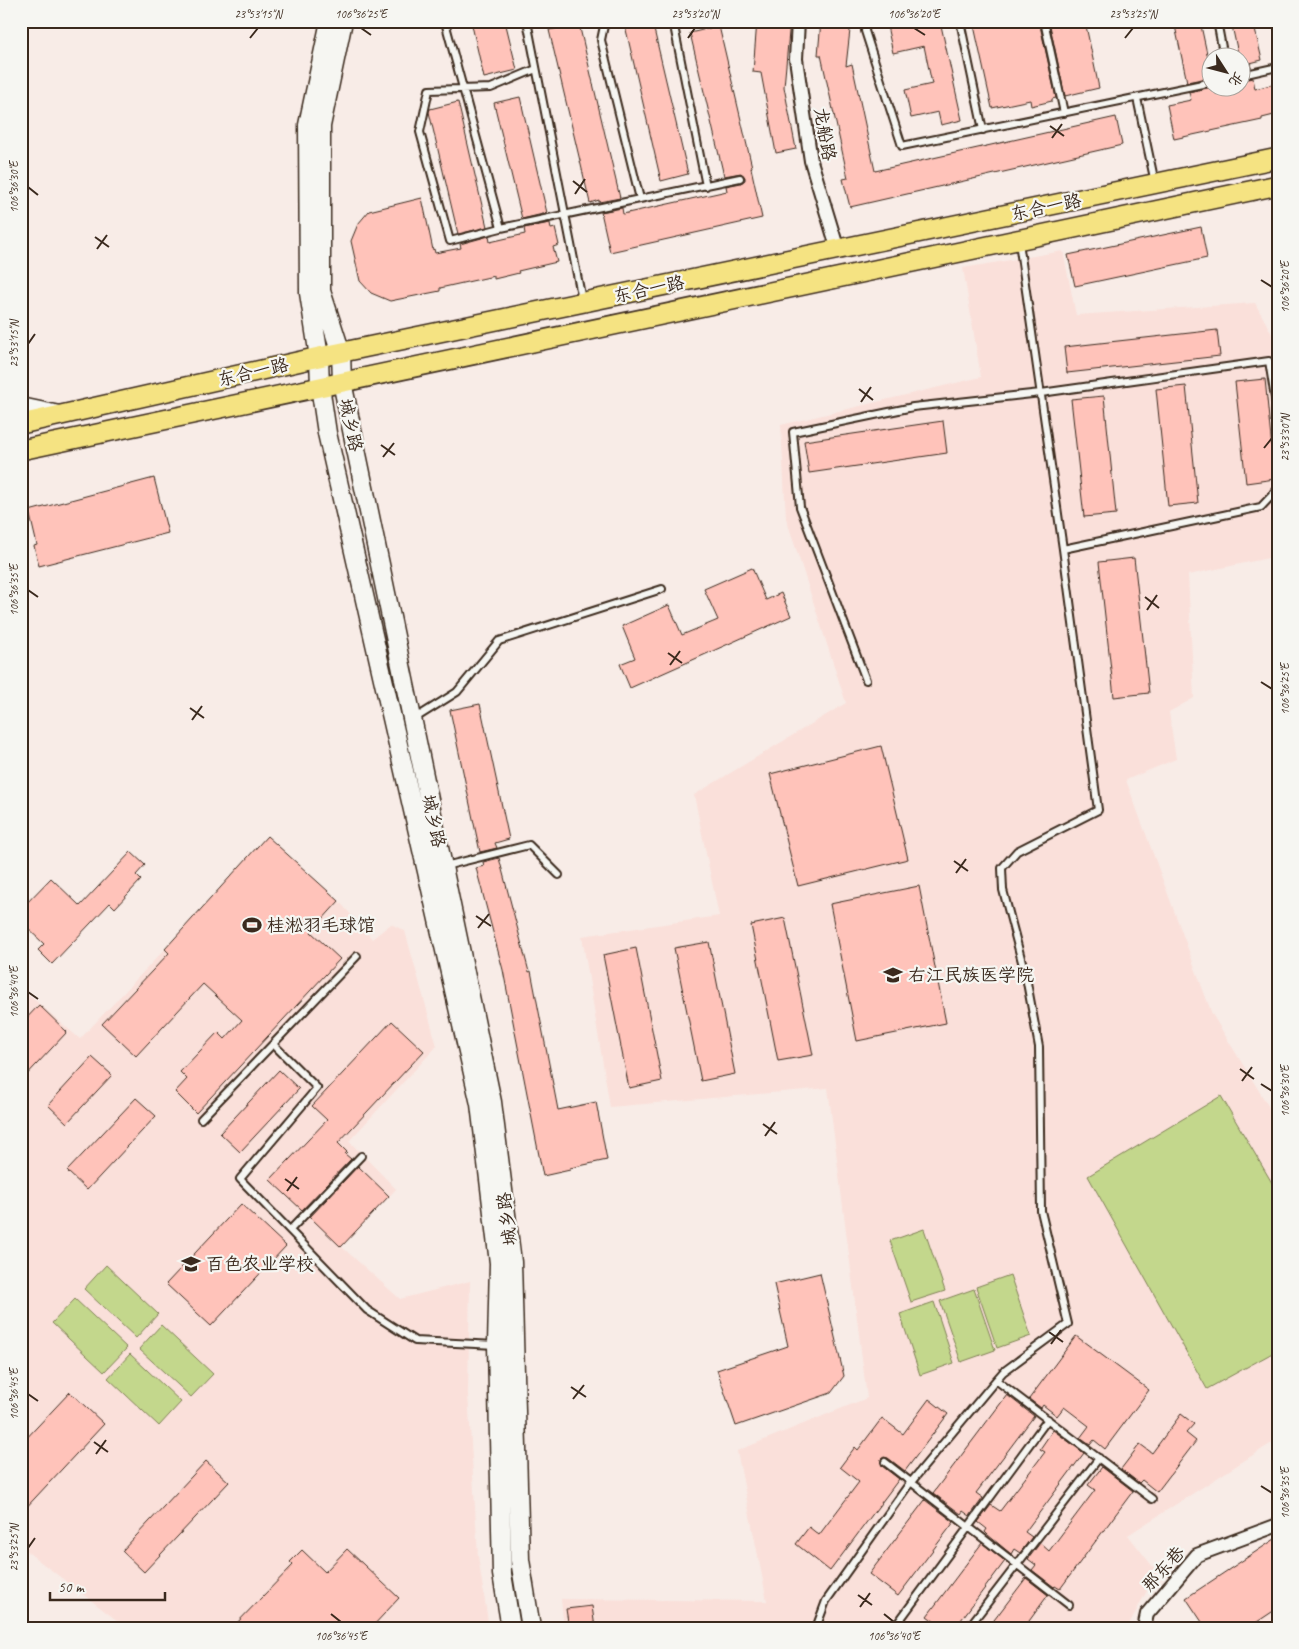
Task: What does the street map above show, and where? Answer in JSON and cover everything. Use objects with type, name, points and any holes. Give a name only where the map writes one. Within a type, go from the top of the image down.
[{"type":"main road","name":"城乡路","points":[[330,21],[308,125],[309,293],[319,357],[320,386],[327,434],[480,1104],[499,1263],[497,1345],[502,1574],[511,1628]]},
{"type":"main road","name":"城乡路","points":[[343,21],[321,126],[321,291],[341,353],[342,382],[492,1102],[512,1262],[520,1560],[531,1628]]},
{"type":"main road","name":"东合一路","points":[[21,424],[319,357],[1278,158]]},
{"type":"main road","name":"东合一路","points":[[21,450],[1019,238],[1278,185]]},
{"type":"main road","points":[[21,408],[60,415]]},
{"type":"street","name":"龙船路","points":[[798,21],[796,59],[811,161],[838,250]]},
{"type":"street","name":"那东巷","points":[[1144,1628],[1147,1614],[1197,1555],[1278,1525]]},
{"type":"lane","points":[[527,21],[583,303]]},
{"type":"lane","points":[[605,21],[601,40],[640,199]]},
{"type":"lane","points":[[673,21],[706,186]]},
{"type":"lane","points":[[866,21],[865,31],[902,146],[1202,84]]},
{"type":"lane","points":[[960,21],[983,130]]},
{"type":"lane","points":[[1044,21],[1064,113]]},
{"type":"lane","points":[[1217,21],[1222,48]]},
{"type":"lane","points":[[1277,21],[1278,27]]},
{"type":"lane","points":[[445,22],[500,228]]},
{"type":"lane","points":[[1252,73],[1278,67]]},
{"type":"lane","points":[[536,69],[490,88],[429,90],[420,132],[450,241],[500,228],[740,178]]},
{"type":"lane","points":[[1137,98],[1156,184]]},
{"type":"lane","points":[[816,1628],[826,1601],[911,1483],[996,1380],[1003,1372],[1068,1324],[1042,1211],[1039,1047],[1026,977],[1003,890],[1002,868],[1017,851],[1098,810],[1019,238]]},
{"type":"lane","points":[[866,680],[800,507],[793,432],[913,407],[1041,394],[1269,361],[1278,417]]},
{"type":"lane","points":[[1063,549],[1261,507],[1278,489]]},
{"type":"lane","points":[[413,720],[457,692],[499,641],[662,589]]},
{"type":"lane","points":[[444,866],[529,845],[559,875]]},
{"type":"lane","points":[[201,1118],[357,956]]},
{"type":"lane","points":[[273,1044],[317,1088],[240,1179],[367,1310],[415,1341],[497,1345],[514,1339]]},
{"type":"lane","points":[[290,1230],[361,1156]]},
{"type":"lane","points":[[996,1380],[1152,1498]]},
{"type":"lane","points":[[897,1624],[1048,1419]]},
{"type":"lane","points":[[968,1628],[1099,1458]]},
{"type":"lane","points":[[885,1462],[1068,1605]]},
{"type":"shaded area","name":"右江民族医学院","points":[[1063,251],[1076,315],[1255,303],[1278,345],[1278,556],[1188,575],[1194,698],[1169,712],[1176,759],[1126,780],[1212,1014],[1278,1122],[1278,1439],[1128,1535],[1157,1572],[1127,1628],[564,1628],[561,1599],[767,1601],[737,1451],[867,1398],[828,1088],[610,1107],[582,936],[719,916],[694,795],[846,703],[786,518],[781,425],[981,377],[963,268]]},
{"type":"shaded area","name":"百色农业学校","points":[[339,901],[372,939],[391,924],[405,931],[437,1046],[349,1141],[396,1189],[342,1247],[400,1299],[470,1281],[468,1394],[478,1556],[489,1628],[127,1628],[21,1547],[21,1004],[29,995],[80,1039],[165,949],[236,1014]]},
{"type":"shaded area","points":[[1278,1608],[1278,1628],[1247,1628],[1272,1612]]},
{"type":"green space","points":[[1221,1096],[1278,1193],[1278,1350],[1207,1389],[1088,1176]]},
{"type":"green space","points":[[924,1229],[945,1291],[911,1302],[890,1241]]},
{"type":"green space","points":[[106,1265],[158,1314],[136,1338],[84,1289]]},
{"type":"green space","points":[[1010,1275],[1031,1336],[997,1348],[976,1287]]},
{"type":"green space","points":[[974,1289],[995,1350],[961,1362],[940,1301]]},
{"type":"green space","points":[[75,1299],[127,1348],[104,1372],[52,1323]]},
{"type":"green space","points":[[934,1302],[954,1363],[920,1375],[900,1314]]},
{"type":"green space","points":[[161,1325],[213,1374],[191,1397],[139,1349]]},
{"type":"green space","points":[[130,1354],[181,1402],[159,1426],[108,1378]]},
{"type":"building","points":[[471,21],[505,21],[517,70],[484,78]]},
{"type":"building","points":[[624,21],[652,21],[688,174],[661,181]]},
{"type":"building","points":[[757,21],[790,21],[784,87],[796,149],[776,153],[761,73],[753,72]]},
{"type":"building","points":[[821,21],[851,21],[846,66],[852,64],[875,171],[1116,117],[1122,145],[850,207],[843,179],[848,178],[821,55],[818,55]]},
{"type":"building","points":[[906,21],[940,21],[962,120],[941,125],[938,112],[911,118],[905,90],[932,84],[924,46],[893,53],[887,26]]},
{"type":"building","points":[[973,21],[1039,21],[1056,98],[1052,99],[1052,101],[1031,106],[1030,100],[992,108]]},
{"type":"building","points":[[1049,21],[1085,21],[1099,88],[1065,96]]},
{"type":"building","points":[[1174,21],[1200,21],[1206,48],[1202,48],[1202,79],[1187,82]]},
{"type":"building","points":[[1231,21],[1253,21],[1262,60],[1252,62],[1252,48],[1237,48]]},
{"type":"building","points":[[579,24],[620,198],[590,203],[549,30]]},
{"type":"building","points":[[719,26],[762,218],[610,252],[601,212],[622,208],[623,214],[727,191],[726,186],[741,183],[745,180],[741,173],[724,176],[690,33]]},
{"type":"building","points":[[1252,78],[1255,89],[1278,83],[1278,114],[1262,118],[1262,120],[1174,139],[1167,105],[1191,100],[1189,92],[1202,89],[1202,98],[1252,98]]},
{"type":"building","points":[[520,97],[547,213],[522,219],[494,103]]},
{"type":"building","points":[[458,102],[487,227],[458,234],[429,112],[430,109]]},
{"type":"building","points":[[422,198],[435,253],[461,248],[460,244],[489,236],[490,242],[525,234],[524,228],[550,223],[551,229],[555,228],[559,245],[553,247],[557,262],[494,279],[494,276],[440,288],[440,291],[390,301],[371,293],[360,281],[351,241],[358,224],[369,211]]},
{"type":"building","points":[[1201,227],[1207,258],[1075,286],[1068,255]]},
{"type":"building","points":[[1217,330],[1220,356],[1067,373],[1064,347]]},
{"type":"building","points":[[1265,379],[1275,479],[1246,483],[1235,382]]},
{"type":"building","points":[[1186,386],[1198,503],[1168,506],[1156,389]]},
{"type":"building","points":[[1104,396],[1116,514],[1084,517],[1071,399]]},
{"type":"building","points":[[943,421],[947,453],[809,473],[804,441]]},
{"type":"building","points":[[154,478],[168,533],[39,566],[34,546],[37,545],[29,511]]},
{"type":"building","points":[[1134,558],[1149,693],[1114,697],[1099,562]]},
{"type":"building","points":[[752,568],[766,600],[781,593],[791,616],[630,688],[620,664],[635,658],[622,626],[669,605],[682,635],[718,620],[704,589]]},
{"type":"building","points":[[480,704],[509,839],[495,843],[497,848],[480,852],[450,710]]},
{"type":"building","points":[[881,746],[908,859],[798,886],[770,774]]},
{"type":"building","points":[[267,836],[339,901],[311,932],[340,959],[196,1113],[175,1092],[187,1079],[180,1072],[218,1032],[225,1039],[242,1020],[203,984],[136,1056],[102,1024],[169,953],[165,949]]},
{"type":"building","points":[[131,852],[145,865],[136,875],[141,880],[115,908],[110,903],[52,964],[38,950],[44,944],[21,922],[21,909],[51,878],[80,906]]},
{"type":"building","points":[[499,858],[529,972],[531,971],[558,1110],[596,1102],[607,1160],[543,1176],[503,970],[476,868],[484,866],[483,862]]},
{"type":"building","points":[[919,886],[946,1023],[857,1041],[830,904]]},
{"type":"building","points":[[785,918],[813,1055],[778,1061],[751,925]]},
{"type":"building","points":[[709,942],[735,1074],[701,1081],[674,948]]},
{"type":"building","points":[[636,948],[662,1081],[629,1088],[603,955]]},
{"type":"building","points":[[39,1005],[67,1032],[21,1081],[21,1024]]},
{"type":"building","points":[[392,1021],[424,1051],[338,1143],[347,1152],[345,1154],[351,1159],[302,1210],[270,1180],[327,1120],[312,1106]]},
{"type":"building","points":[[92,1057],[112,1075],[67,1123],[48,1105]]},
{"type":"building","points":[[279,1070],[299,1089],[240,1152],[220,1133]]},
{"type":"building","points":[[136,1098],[156,1116],[87,1190],[67,1171]]},
{"type":"building","points":[[358,1166],[389,1196],[341,1247],[310,1217]]},
{"type":"building","points":[[241,1204],[286,1246],[211,1326],[166,1284]]},
{"type":"building","points":[[820,1273],[844,1376],[831,1393],[736,1426],[717,1370],[788,1346],[774,1284]]},
{"type":"building","points":[[1076,1336],[1149,1390],[1105,1449],[1094,1440],[1090,1445],[1080,1438],[1089,1426],[1064,1407],[1057,1416],[1043,1405],[1041,1408],[1029,1399]]},
{"type":"building","points":[[70,1392],[104,1424],[21,1513],[21,1444]]},
{"type":"building","points":[[1007,1395],[1034,1416],[976,1493],[983,1498],[970,1516],[963,1511],[961,1514],[933,1493]]},
{"type":"building","points":[[929,1399],[948,1414],[905,1471],[888,1458],[884,1457],[881,1459],[882,1466],[899,1479],[830,1571],[796,1544],[809,1527],[819,1535],[859,1482],[840,1467],[855,1447],[858,1450],[882,1418],[903,1434]]},
{"type":"building","points":[[1181,1414],[1194,1424],[1186,1433],[1196,1441],[1157,1492],[1142,1480],[1139,1483],[1121,1469],[1140,1444],[1152,1453]]},
{"type":"building","points":[[1053,1430],[1084,1453],[1025,1532],[1032,1537],[1020,1553],[1014,1549],[1011,1554],[988,1535],[985,1532],[987,1529],[978,1522],[991,1505],[1000,1511],[1045,1452],[1040,1449]]},
{"type":"building","points":[[206,1461],[229,1482],[144,1572],[122,1551]]},
{"type":"building","points":[[1102,1467],[1133,1491],[1060,1589],[1054,1587],[1032,1570],[1036,1565],[1028,1559],[1040,1543],[1049,1551],[1095,1490],[1088,1485]]},
{"type":"building","points":[[925,1500],[954,1522],[898,1596],[869,1574]]},
{"type":"building","points":[[1278,1537],[1278,1608],[1248,1628],[1206,1628],[1186,1598]]},
{"type":"building","points":[[982,1543],[1005,1561],[955,1628],[943,1628],[927,1616]]},
{"type":"building","points":[[347,1549],[399,1598],[371,1628],[232,1628],[293,1565],[290,1562],[302,1550],[325,1572]]},
{"type":"building","points":[[1026,1578],[1048,1595],[1024,1628],[988,1628]]},
{"type":"building","points":[[592,1606],[595,1628],[569,1628],[566,1609]]},
{"type":"place","name":"桂淞羽毛球馆","points":[[252,925]]},
{"type":"place","name":"右江民族医学院","points":[[893,975]]},
{"type":"place","name":"百色农业学校","points":[[191,1264]]}]
